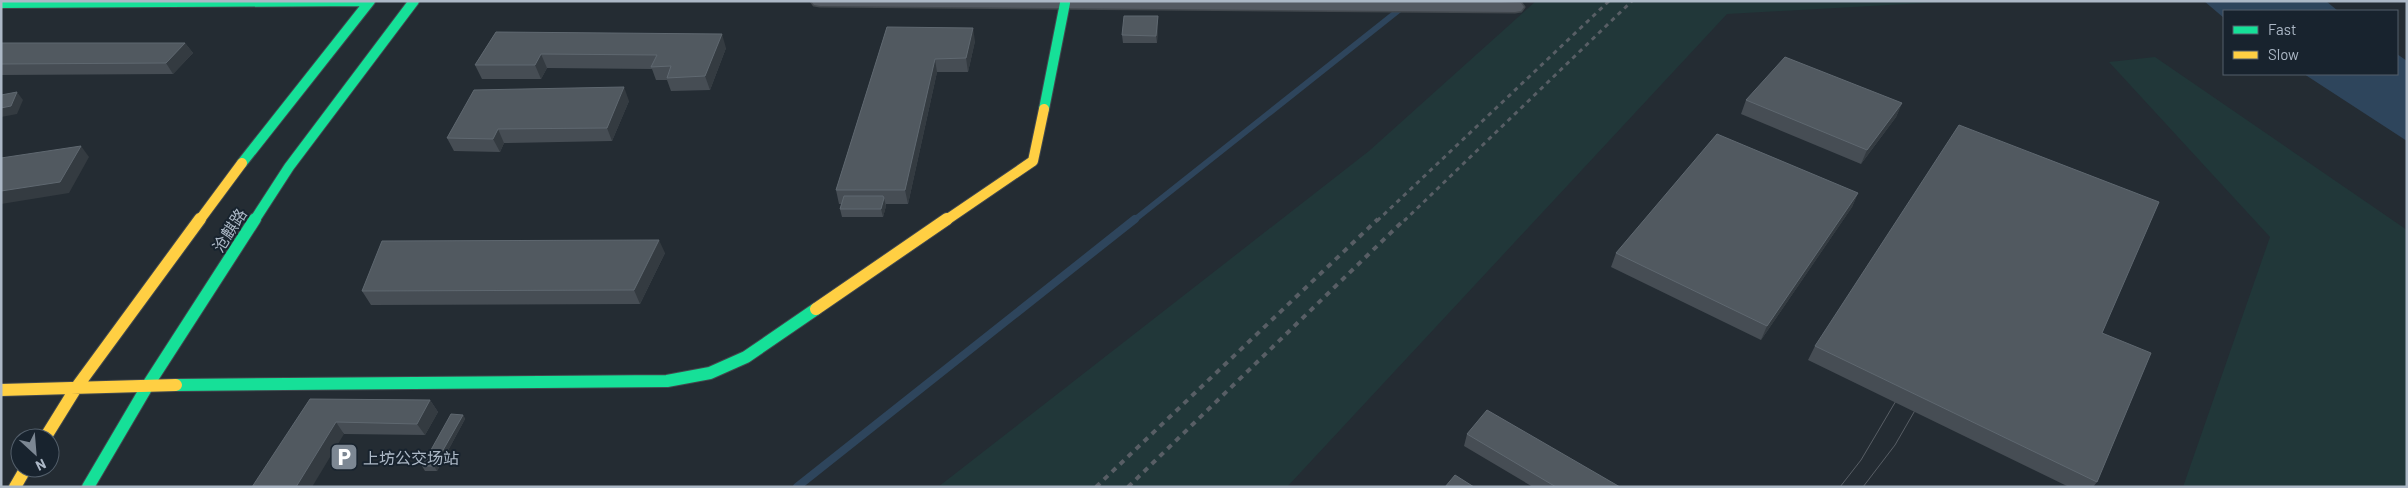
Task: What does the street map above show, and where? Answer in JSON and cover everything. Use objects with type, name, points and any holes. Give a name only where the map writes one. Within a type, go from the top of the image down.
[{"type":"main road","points":[[1,3],[370,1]]},
{"type":"main road","name":"沧麒路","points":[[51,428],[76,388],[239,167],[370,1]]},
{"type":"main road","name":"沧麒路","points":[[88,487],[148,385],[289,167],[414,1]]},
{"type":"main road","points":[[1,390],[148,385],[667,381],[710,373],[746,357],[1033,160],[1065,3]]},
{"type":"street","points":[[370,1],[380,1]]},
{"type":"street","points":[[820,1],[1515,7]]},
{"type":"green space","points":[[1536,1],[1960,1],[1727,14],[1287,487],[938,487],[1369,151]]},
{"type":"green space","points":[[2155,57],[2407,230],[2407,487],[2183,487],[2270,237],[2109,62]]},
{"type":"water","points":[[2204,1],[2326,1],[2337,10],[2223,10],[2223,17]]},
{"type":"water","points":[[2398,55],[2407,61],[2407,141],[2306,75],[2398,75]]},
{"type":"building","points":[[1124,16],[1158,16],[1156,36],[1122,35]]},
{"type":"building","points":[[887,27],[973,28],[966,58],[935,59],[905,190],[836,190]]},
{"type":"building","points":[[496,32],[722,34],[705,76],[667,78],[671,66],[651,67],[657,55],[541,54],[535,65],[475,65]]},
{"type":"building","points":[[1,43],[185,43],[166,63],[1,64]]},
{"type":"building","points":[[1785,57],[1902,103],[1867,150],[1746,100]]},
{"type":"building","points":[[624,87],[607,128],[498,129],[493,139],[447,138],[474,90]]},
{"type":"building","points":[[17,92],[11,106],[1,108],[1,95]]},
{"type":"building","points":[[1959,125],[2159,202],[2102,333],[2151,353],[2097,482],[1815,346]]},
{"type":"building","points":[[1717,134],[1858,193],[1767,326],[1616,253]]},
{"type":"building","points":[[81,146],[60,182],[1,191],[1,158]]},
{"type":"building","points":[[844,196],[883,196],[884,198],[881,209],[840,209]]},
{"type":"building","points":[[659,240],[634,290],[362,291],[382,241]]},
{"type":"building","points":[[310,399],[430,400],[417,424],[336,422],[296,487],[252,487]]},
{"type":"building","points":[[1487,410],[1620,487],[1556,487],[1467,434]]},
{"type":"building","points":[[451,414],[463,415],[434,466],[422,466]]},
{"type":"building","points":[[1455,475],[1474,487],[1445,487]]},
{"type":"waterway","points":[[1133,221],[1404,6]]},
{"type":"waterway","points":[[797,487],[1135,219]]},
{"type":"tram line","points":[[1840,487],[1861,460],[1903,389]]},
{"type":"tram line","points":[[1863,487],[1895,445],[1921,400]]},
{"type":"railway","points":[[1377,221],[1609,1]]},
{"type":"railway","points":[[1404,221],[1632,1]]},
{"type":"railway","points":[[1096,487],[1378,219]]},
{"type":"railway","points":[[1128,487],[1405,219]]},
{"type":"traffic: fast","points":[[1,3],[370,1]]},
{"type":"traffic: fast","points":[[242,163],[370,1]]},
{"type":"traffic: fast","points":[[88,487],[148,385],[289,167],[414,1]]},
{"type":"traffic: fast","points":[[1044,109],[1065,3]]},
{"type":"traffic: fast","points":[[176,385],[667,381],[710,373],[746,357],[816,309]]},
{"type":"traffic: slow","points":[[816,309],[1033,161],[1044,109]]},
{"type":"traffic: slow","points":[[51,428],[76,388],[242,163]]},
{"type":"traffic: slow","points":[[1,390],[176,385]]},
{"type":"traffic: slow","points":[[15,487],[20,478]]},
{"type":"place","name":"上坊公交场站","points":[[344,457]]}]
